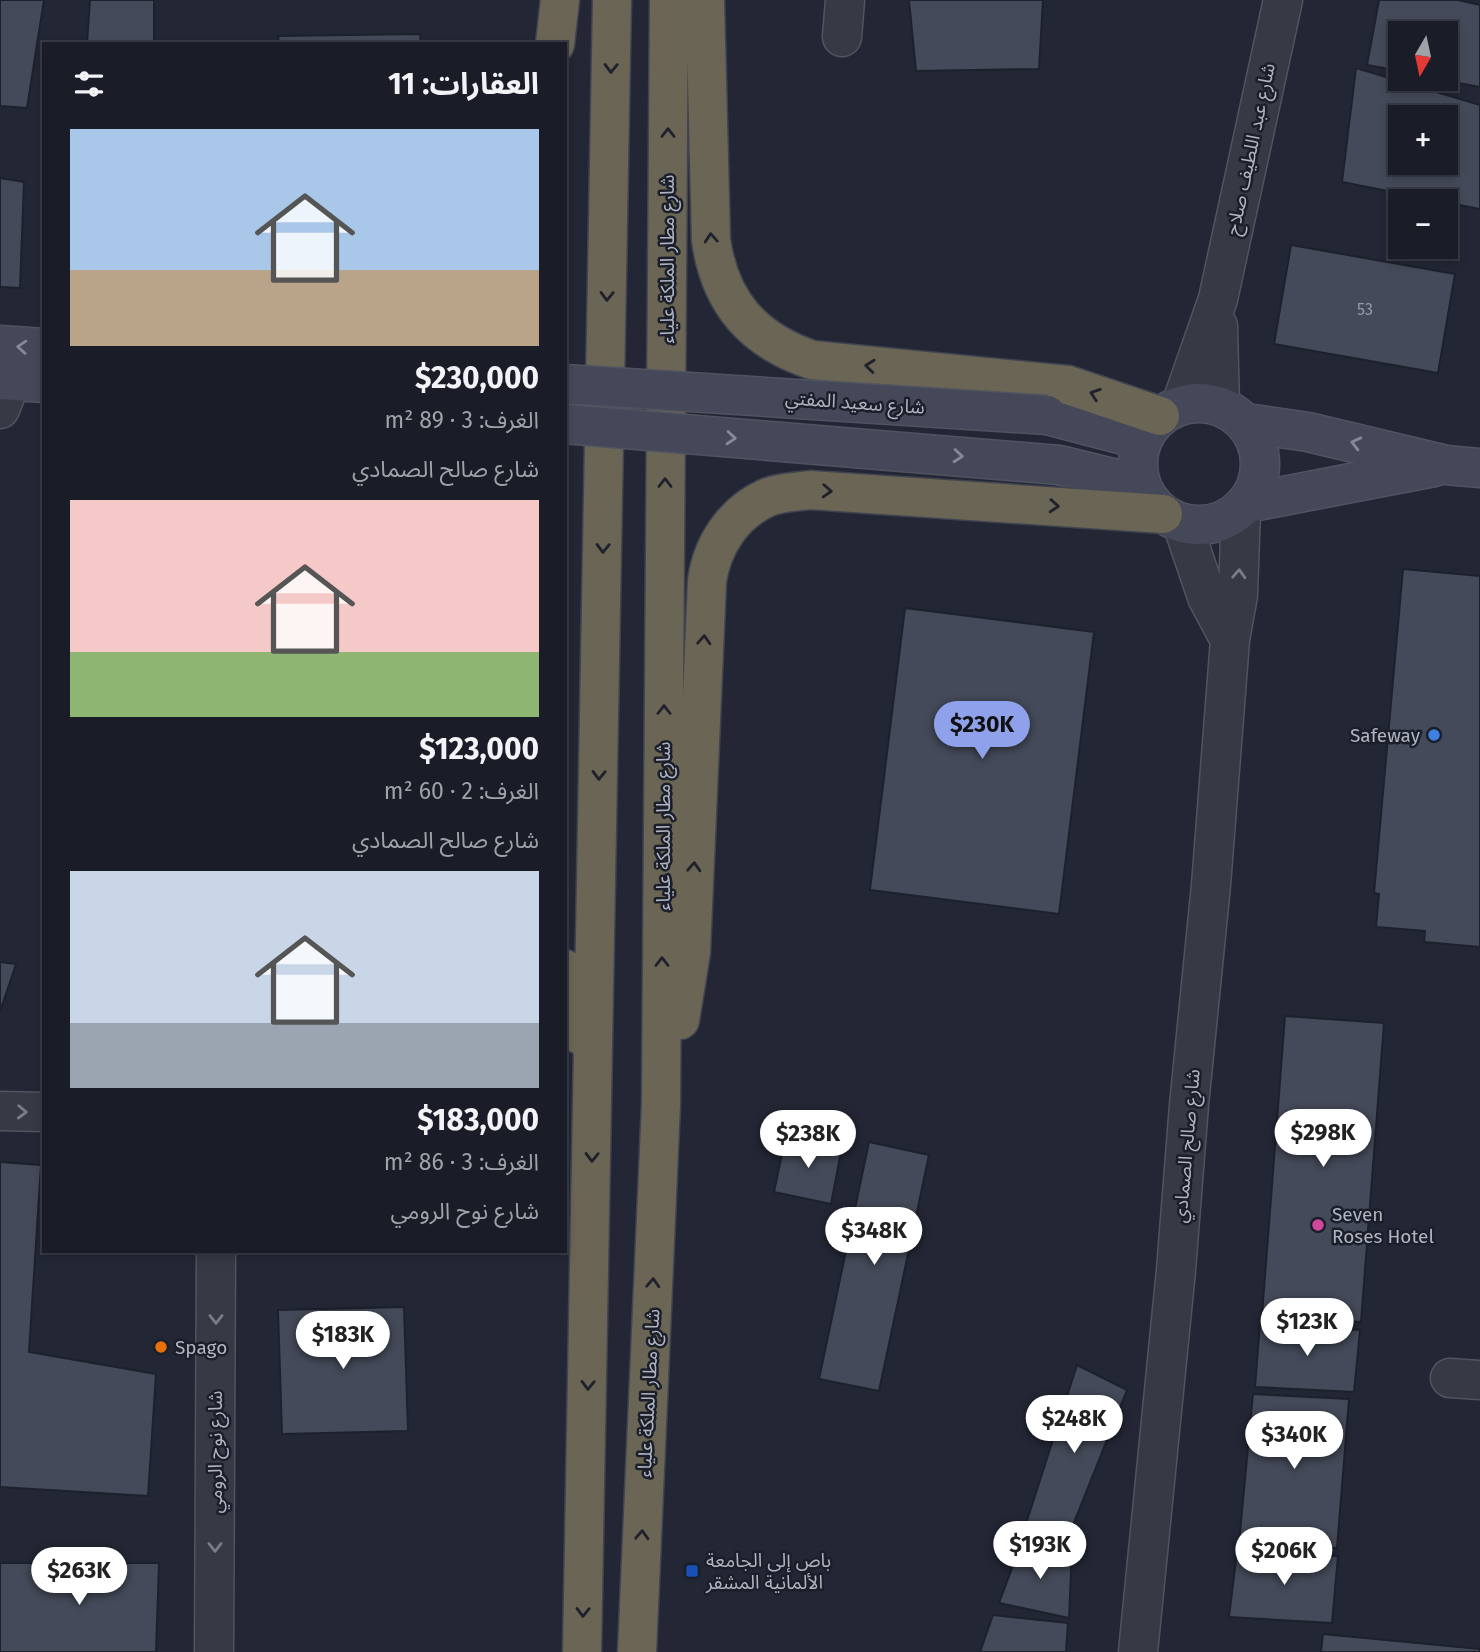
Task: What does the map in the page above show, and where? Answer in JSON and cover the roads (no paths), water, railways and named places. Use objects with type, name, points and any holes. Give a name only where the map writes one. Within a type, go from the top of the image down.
[{"type":"highway","points":[[555,42],[560,0]]},
{"type":"highway","points":[[582,1652],[612,0]]},
{"type":"highway","name":"شارع مطار الملكة علياء","points":[[637,1652],[661,1104],[669,0]]},
{"type":"highway","points":[[705,0],[711,240],[714,261],[724,288],[750,324],[784,350],[812,360],[1068,385],[1161,420]]},
{"type":"highway","points":[[661,1104],[682,1010],[691,952],[707,581],[716,547],[727,528],[766,498],[810,490],[1162,507]]},
{"type":"highway","points":[[567,977],[594,1089]]},
{"type":"street","name":"شارع عبد اللطيف صلاح","points":[[1161,420],[1218,299],[1283,0]]},
{"type":"street","name":"شارع عبد اللطيف صلاح","points":[[1218,299],[1233,414]]},
{"type":"street","points":[[0,345],[42,348]]},
{"type":"street","name":"شارع سعيد المفتي","points":[[567,384],[1161,420]]},
{"type":"street","points":[[1230,640],[1137,462],[1161,420],[1201,402],[1233,414],[1463,466]]},
{"type":"street","points":[[567,424],[1059,465],[1203,525],[1224,520],[1244,506],[1257,484],[1261,463],[1257,442],[1233,414]]},
{"type":"street","points":[[1244,506],[1463,466]]},
{"type":"street","name":"شارع صالح الصمادي","points":[[1138,1652],[1175,1284],[1230,640],[1238,595],[1244,506]]},
{"type":"street","points":[[0,1111],[42,1112]]},
{"type":"street","name":"شارع نوح الرومي","points":[[215,1652],[216,1253]]},
{"type":"place","name":"Safeway","points":[[1434,735]]},
{"type":"place","name":"Seven Roses Hotel","points":[[1318,1225]]},
{"type":"place","name":"Spago","points":[[161,1347]]},
{"type":"place","name":"باص إلى الجامعة الألمانية المشقر","points":[[692,1571]]}]
